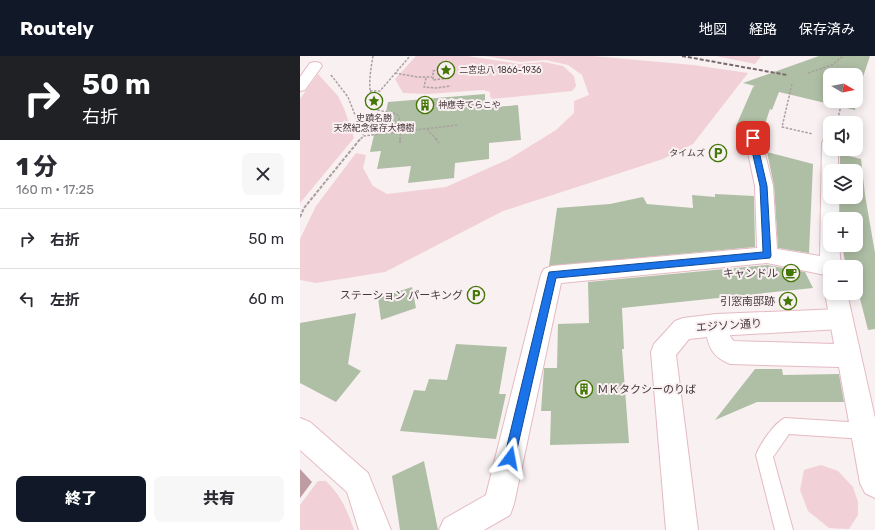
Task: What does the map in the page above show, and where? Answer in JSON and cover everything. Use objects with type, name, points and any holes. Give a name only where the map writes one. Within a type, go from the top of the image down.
[{"type":"street","points":[[300,87],[315,66]]},
{"type":"street","points":[[753,138],[764,186],[767,256]]},
{"type":"street","points":[[830,156],[830,260]]},
{"type":"street","points":[[455,530],[499,504],[552,275],[767,256],[823,266]]},
{"type":"street","points":[[837,300],[875,483]]},
{"type":"street","name":"エジソン通り","points":[[682,530],[663,352],[684,329],[716,325],[840,319]]},
{"type":"street","points":[[716,325],[721,345],[730,352],[848,356]]},
{"type":"street","points":[[300,432],[358,483],[375,530]]},
{"type":"lane","points":[[784,530],[764,455],[786,426],[864,431]]},
{"type":"path","points":[[373,56],[370,91],[376,109],[397,114],[401,122],[402,131],[400,143]]},
{"type":"path","points":[[370,91],[380,91],[410,56]]},
{"type":"path","points":[[808,72],[823,70],[833,65],[843,56]]},
{"type":"path","points":[[315,66],[328,72],[348,97],[363,136]]},
{"type":"path","points":[[395,73],[432,78],[433,80],[449,78],[448,67],[433,71],[432,78]]},
{"type":"path","points":[[426,78],[424,87],[436,88],[451,86]]},
{"type":"path","points":[[792,84],[782,127],[823,136]]},
{"type":"path","points":[[300,217],[304,208],[363,136],[458,125]]},
{"type":"path","points":[[427,129],[439,143]]},
{"type":"shaded area","points":[[416,56],[467,56],[519,64],[544,62],[563,66],[574,76],[576,86],[572,91],[493,99],[490,97],[490,92],[483,90],[427,94],[403,93],[395,79]]},
{"type":"shaded area","points":[[485,56],[593,56],[693,65],[748,73],[693,144],[663,159],[503,211],[385,272],[316,283],[300,280],[300,239],[316,206],[356,153],[366,155],[363,168],[373,186],[387,194],[446,187],[509,159],[556,130],[574,113],[574,101],[589,95],[582,75],[568,65],[546,60],[521,62]]},
{"type":"shaded area","points":[[716,56],[761,56],[755,64]]},
{"type":"shaded area","points":[[318,74],[338,96],[345,111],[354,138],[300,203],[300,99]]},
{"type":"shaded area","points":[[821,465],[838,471],[853,487],[858,502],[858,515],[849,529],[829,528],[808,511],[800,490],[804,470]]},
{"type":"shaded area","points":[[300,469],[312,482],[300,498]]},
{"type":"shaded area","points":[[318,481],[326,481],[336,492],[346,509],[354,530],[300,530],[300,505]]},
{"type":"building","points":[[819,56],[870,56],[863,77],[863,68],[823,68],[823,102],[779,92],[772,110],[770,109],[762,133],[736,126],[753,87],[755,86],[743,83]]},
{"type":"building","points":[[485,94],[485,108],[518,105],[521,140],[489,143],[489,159],[455,163],[454,178],[408,183],[411,166],[377,169],[381,151],[370,152],[378,118],[385,117],[388,102]]},
{"type":"building","points":[[767,152],[813,164],[809,253],[778,248],[774,186]]},
{"type":"building","points":[[840,156],[861,159],[862,164],[840,164]]},
{"type":"building","points":[[863,177],[875,253],[875,329],[868,330],[860,300],[863,300],[863,260],[845,260],[843,252],[863,252],[863,212],[840,212],[840,204],[863,204]]},
{"type":"building","points":[[715,194],[754,196],[755,247],[549,266],[557,208],[610,204],[643,197],[647,204],[693,208],[692,195],[715,197]]},
{"type":"building","points":[[767,265],[805,272],[813,288],[622,308],[624,349],[622,349],[629,443],[550,445],[551,411],[541,411],[544,368],[557,368],[558,324],[589,323],[588,282]]},
{"type":"building","points":[[412,287],[416,308],[381,320],[378,298]]},
{"type":"building","points":[[356,313],[348,364],[361,371],[336,402],[300,383],[300,323]]},
{"type":"building","points":[[456,344],[507,347],[499,394],[506,394],[496,439],[400,431],[414,390],[425,391],[429,379],[447,380]]},
{"type":"building","points":[[755,369],[782,369],[783,375],[839,374],[844,402],[757,402],[715,420]]},
{"type":"building","points":[[424,461],[438,530],[400,530],[392,476]]},
{"type":"railway","points":[[682,56],[787,75]]},
{"type":"place","name":"二宮忠八 1866-1936","points":[[446,70]]},
{"type":"place","name":"史蹟名勝 天然紀念保存大樟樹","points":[[374,101]]},
{"type":"place","name":"神應寺てらこや","points":[[425,105]]},
{"type":"place","name":"タイムズ","points":[[718,153]]},
{"type":"place","name":"キャンドル","points":[[791,273]]},
{"type":"place","name":"ステーション パーキング","points":[[476,295]]},
{"type":"place","name":"引窓南邸跡","points":[[788,301]]},
{"type":"place","name":"ＭＫタクシーのりば","points":[[584,389]]},
{"type":"route","points":[[510,458],[552,275],[767,256],[764,186],[753,138]]}]
